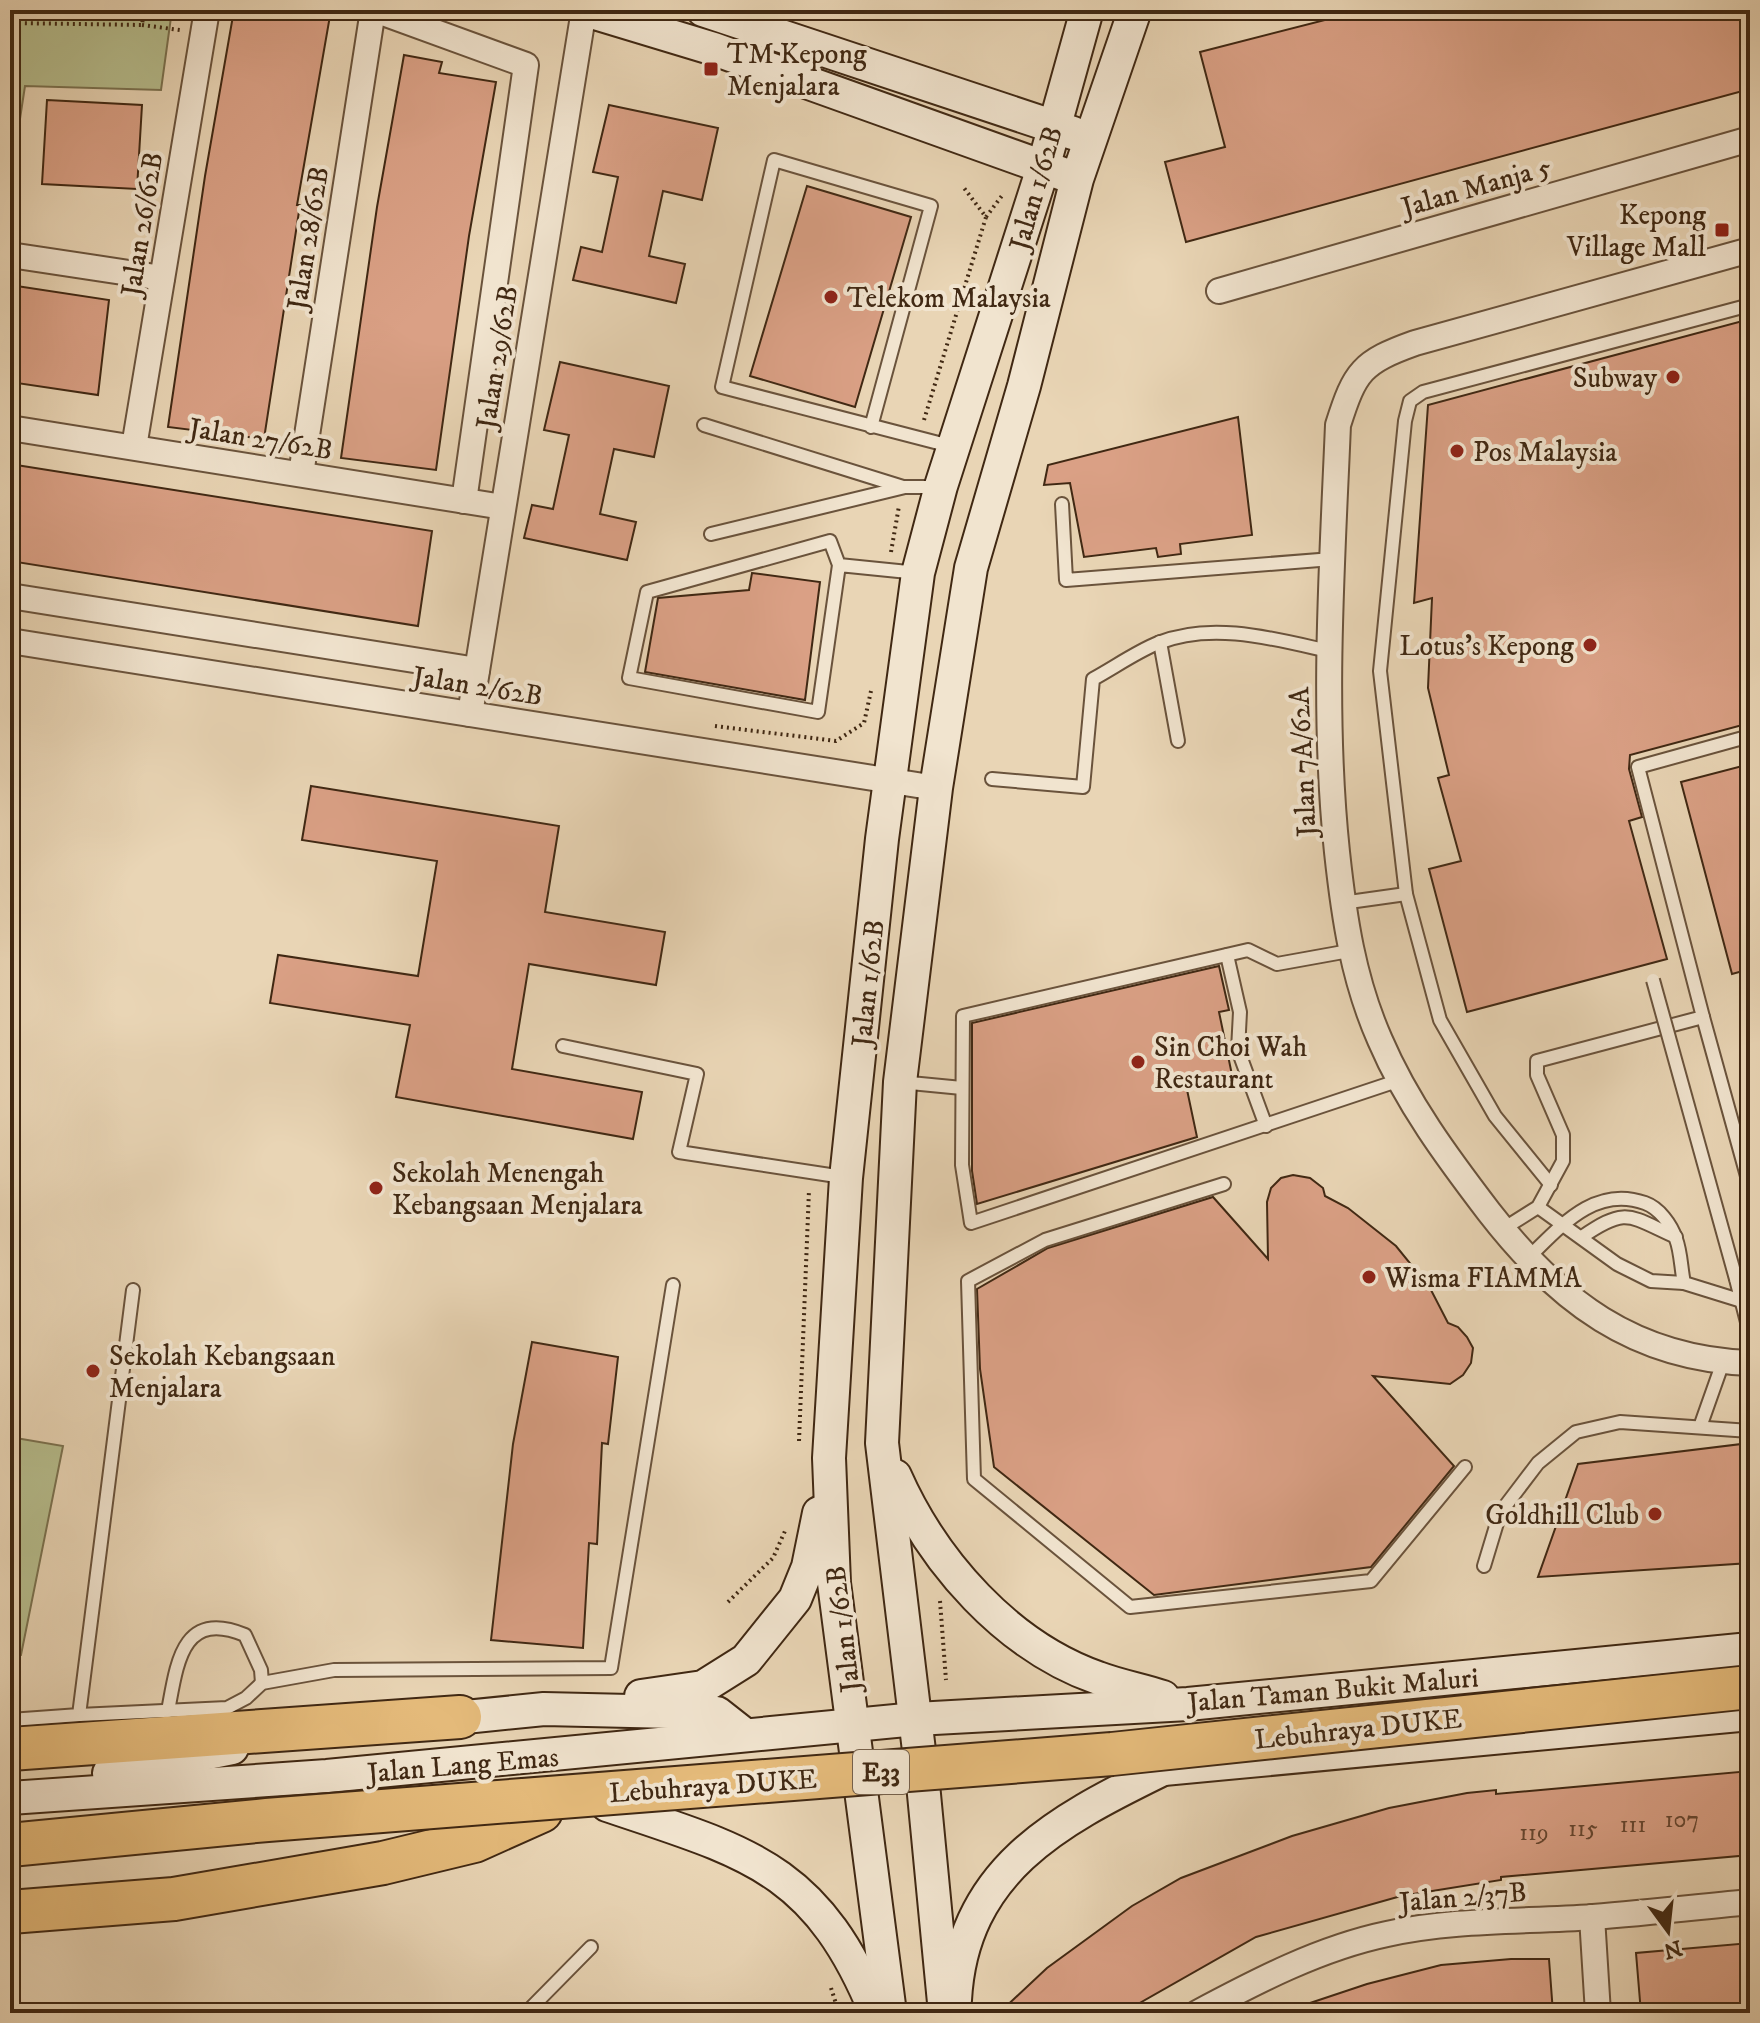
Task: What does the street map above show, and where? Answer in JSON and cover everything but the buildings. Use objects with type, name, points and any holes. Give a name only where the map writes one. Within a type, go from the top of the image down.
[{"type":"highway","name":"Lebuhraya DUKE","points":[[10,1816],[1176,1719],[1750,1664]]},
{"type":"highway","name":"Lebuhraya DUKE","points":[[10,1845],[267,1820],[1112,1754],[1750,1687]]},
{"type":"highway","points":[[10,1749],[460,1717]]},
{"type":"highway","points":[[10,1912],[174,1899],[398,1860],[474,1841],[541,1811]]},
{"type":"main road","points":[[584,10],[714,49],[1077,179]]},
{"type":"main road","points":[[703,10],[1091,140]]},
{"type":"main road","name":"Jalan 1/62B","points":[[890,2013],[859,1790],[854,1725],[814,1454],[890,781],[918,573],[941,486],[1043,168],[1052,126],[1087,10]]},
{"type":"main road","name":"Jalan 1/62B","points":[[945,2013],[916,1719],[882,1443],[900,1082],[936,788],[971,568],[1024,386],[1077,179],[1135,10]]},
{"type":"main road","points":[[882,1443],[904,1496],[931,1545],[952,1571],[1022,1636],[1061,1661],[1097,1678],[1188,1704]]},
{"type":"main road","points":[[10,1789],[150,1766],[254,1744],[703,1687],[746,1660],[785,1612],[801,1585],[812,1549],[814,1454]]},
{"type":"main road","name":"Jalan Taman Bukit Maluri","points":[[916,1719],[1188,1704],[1750,1649]]},
{"type":"main road","points":[[544,1709],[717,1713],[745,1735]]},
{"type":"main road","points":[[607,1805],[1162,1770],[1750,1714]]},
{"type":"main road","name":"Jalan Lang Emas","points":[[10,1798],[327,1776],[916,1719]]},
{"type":"main road","points":[[954,2013],[956,1986],[969,1933],[985,1899],[1010,1867],[1042,1835],[1080,1810],[1162,1770]]},
{"type":"main road","points":[[607,1805],[713,1841],[775,1871],[801,1892],[830,1926],[860,1972],[876,2013]]},
{"type":"main road","name":"Jalan Lang Emas","points":[[10,1860],[607,1805]]},
{"type":"street","name":"Jalan 26/62B","points":[[134,447],[207,10]]},
{"type":"street","name":"Jalan 28/62B","points":[[301,474],[374,10]]},
{"type":"street","name":"Jalan 29/62B","points":[[374,10],[526,65],[464,501]]},
{"type":"street","name":"Jalan 29/62B","points":[[470,714],[584,10]]},
{"type":"street","name":"Jalan Manja 5","points":[[1219,291],[1750,139]]},
{"type":"street","name":"Jalan 7A/62A","points":[[1750,250],[1381,355],[1351,383],[1338,425],[1326,706],[1342,903],[1349,951],[1380,1041],[1428,1132],[1503,1229],[1564,1295],[1614,1329],[1697,1359],[1750,1363]]},
{"type":"street","points":[[10,255],[162,278]]},
{"type":"street","name":"Jalan 27/62B","points":[[10,428],[503,507]]},
{"type":"street","points":[[10,596],[477,670]]},
{"type":"street","name":"Jalan 2/62B","points":[[10,641],[936,788]]},
{"type":"street","name":"Jalan 2/37B","points":[[1197,2013],[1252,1983],[1317,1955],[1385,1934],[1462,1922],[1592,1917],[1750,1902]]},
{"type":"street","points":[[1592,1917],[1598,2013]]},
{"type":"lane","points":[[871,427],[931,206],[774,160],[722,387],[871,427],[954,447]]},
{"type":"lane","points":[[1551,1185],[1495,1116],[1440,1020],[1406,894],[1380,671],[1405,421],[1410,401],[1423,392],[1747,308]]},
{"type":"lane","points":[[704,425],[905,487]]},
{"type":"lane","points":[[711,534],[905,487],[941,486]]},
{"type":"lane","points":[[1062,504],[1066,580],[1332,559]]},
{"type":"lane","points":[[830,541],[839,565],[818,712],[629,678],[647,592],[830,541]]},
{"type":"lane","points":[[839,565],[918,573]]},
{"type":"lane","points":[[992,779],[1083,787],[1093,679],[1160,642],[1216,632],[1276,639],[1328,651]]},
{"type":"lane","points":[[1160,642],[1178,741]]},
{"type":"lane","points":[[1750,736],[1638,767],[1750,1187]]},
{"type":"lane","points":[[1342,903],[1406,894]]},
{"type":"lane","points":[[1349,951],[1277,964],[1248,950],[963,1016],[962,1165],[971,1223],[1400,1080]]},
{"type":"lane","points":[[1227,955],[1240,1012],[1238,1050],[1266,1126]]},
{"type":"lane","points":[[1653,980],[1750,1334]]},
{"type":"lane","points":[[1503,1229],[1538,1207],[1563,1161],[1563,1135],[1537,1075],[1537,1061],[1703,1017]]},
{"type":"lane","points":[[563,1046],[697,1074],[679,1152],[846,1178]]},
{"type":"lane","points":[[900,1082],[962,1088]]},
{"type":"lane","points":[[1224,1184],[1045,1240],[968,1281],[974,1479],[1130,1607],[1371,1581],[1465,1467]]},
{"type":"lane","points":[[1528,1258],[1562,1224],[1596,1201],[1628,1197],[1657,1207],[1676,1238],[1684,1283]]},
{"type":"lane","points":[[1538,1207],[1617,1264],[1651,1281],[1684,1283],[1742,1301]]},
{"type":"lane","points":[[1582,1237],[1612,1216],[1629,1216],[1676,1238]]},
{"type":"lane","points":[[10,1720],[227,1708],[246,1698],[262,1683],[334,1670],[611,1668],[673,1285]]},
{"type":"lane","points":[[79,1715],[133,1290]]},
{"type":"lane","points":[[1700,1427],[1723,1362]]},
{"type":"lane","points":[[1484,1566],[1500,1513],[1538,1463],[1576,1432],[1620,1422],[1750,1431]]},
{"type":"lane","points":[[168,1711],[177,1663],[188,1640],[203,1630],[223,1626],[245,1635],[259,1661],[262,1683]]},
{"type":"lane","points":[[526,2013],[591,1947]]},
{"type":"path","points":[[142,25],[144,10]]},
{"type":"path","points":[[10,40],[12,23],[142,25],[176,29]]},
{"type":"path","points":[[809,1172],[814,1454]]},
{"type":"path","points":[[728,1602],[773,1558],[789,1520]]},
{"type":"path","points":[[939,1590],[946,1680]]},
{"type":"green space","points":[[10,10],[172,10],[161,90],[25,86],[10,184]]},
{"type":"green space","points":[[10,1437],[63,1446],[21,1655],[10,1654]]},
{"type":"place","name":"TM Kepong Menjalara","points":[[711,69]]},
{"type":"place","name":"Kepong Village Mall","points":[[1722,230]]},
{"type":"place","name":"Telekom Malaysia","points":[[831,297]]},
{"type":"place","name":"Subway","points":[[1673,377]]},
{"type":"place","name":"Pos Malaysia","points":[[1457,451]]},
{"type":"place","name":"Lotus's Kepong","points":[[1590,645]]},
{"type":"place","name":"Sin Choi Wah Restaurant","points":[[1138,1062]]},
{"type":"place","name":"Sekolah Menengah Kebangsaan Menjalara","points":[[376,1188]]},
{"type":"place","name":"Wisma FIAMMA","points":[[1369,1277]]},
{"type":"place","name":"Sekolah Kebangsaan Menjalara","points":[[93,1371]]},
{"type":"place","name":"Goldhill Club","points":[[1655,1514]]}]
